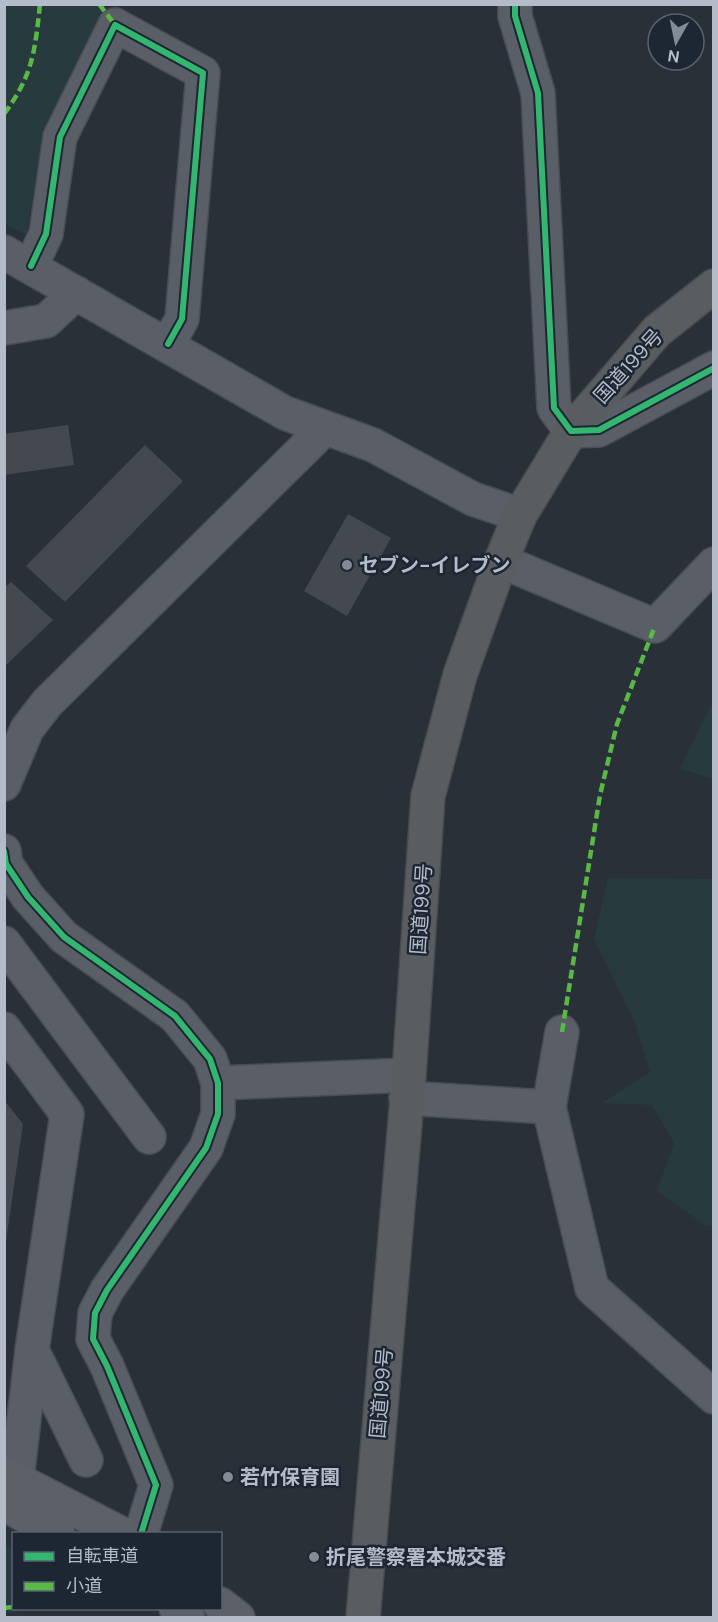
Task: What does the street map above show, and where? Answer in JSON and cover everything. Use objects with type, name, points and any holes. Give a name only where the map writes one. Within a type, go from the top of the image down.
[{"type":"highway","name":"国道199号","points":[[363,1614],[408,1087],[428,796],[460,675],[520,515],[572,431],[657,331],[714,286]]},
{"type":"main road","points":[[8,1488],[57,1532]]},
{"type":"main road","points":[[8,1488],[119,1532]]},
{"type":"main road","points":[[222,1605],[238,1617]]},
{"type":"street","points":[[515,4],[515,16],[538,93],[554,408],[572,431],[599,430],[714,368]]},
{"type":"street","points":[[168,344],[182,319],[203,73],[115,25],[60,137],[46,234],[18,259],[285,413],[373,445],[473,499],[520,515]]},
{"type":"street","points":[[4,328],[46,321],[76,293]]},
{"type":"street","points":[[4,784],[27,729],[47,703],[325,428]]},
{"type":"street","points":[[501,561],[656,626],[714,564]]},
{"type":"street","points":[[4,851],[6,864],[28,897],[64,937],[175,1016],[210,1059],[218,1083],[218,1114],[206,1148],[107,1290],[95,1313],[93,1339],[107,1366],[156,1485],[141,1532]]},
{"type":"street","points":[[26,972],[64,937]]},
{"type":"street","points":[[4,943],[149,1137]]},
{"type":"street","points":[[4,1029],[67,1114],[32,1350],[8,1488]]},
{"type":"street","points":[[562,1032],[549,1107],[592,1288],[714,1397]]},
{"type":"street","points":[[218,1083],[408,1087],[549,1107]]},
{"type":"street","points":[[32,1350],[86,1460]]},
{"type":"green space","points":[[4,5],[105,5],[40,156],[26,235],[5,224]]},
{"type":"green space","points":[[713,700],[713,779],[680,769]]},
{"type":"green space","points":[[608,878],[713,879],[713,1225],[706,1226],[657,1191],[674,1143],[652,1105],[602,1103],[650,1072],[635,1022],[594,939]]},
{"type":"green space","points":[[5,1545],[12,1548],[12,1610],[31,1610],[5,1614]]},
{"type":"building","points":[[68,425],[74,465],[4,475],[4,434]]},
{"type":"building","points":[[145,445],[183,481],[65,602],[26,566]]},
{"type":"building","name":"セブン-イレブン","points":[[348,514],[391,538],[347,616],[304,591]]},
{"type":"building","points":[[11,582],[53,620],[4,667],[4,588]]},
{"type":"building","points":[[4,1100],[23,1124],[6,1241],[4,1241]]},
{"type":"marked path","points":[[4,114],[21,87],[31,62],[40,4]]},
{"type":"marked path","points":[[99,4],[115,25]]},
{"type":"marked path","points":[[562,1032],[600,795],[617,724],[655,626]]},
{"type":"marked path","points":[[4,1608],[12,1607]]},
{"type":"cycle path","points":[[515,4],[515,16],[538,93],[554,408],[571,431],[599,430],[714,368]]},
{"type":"cycle path","points":[[31,266],[46,234],[60,137],[115,25],[203,73],[182,319],[168,344]]},
{"type":"cycle path","points":[[4,851],[6,864],[28,897],[64,937],[175,1016],[210,1059],[218,1083],[218,1114],[206,1148],[107,1290],[95,1313],[93,1339],[107,1366],[156,1485],[142,1532]]},
{"type":"place","name":"セブン-イレブン","points":[[347,565]]},
{"type":"place","name":"若竹保育園","points":[[228,1477]]},
{"type":"place","name":"折尾警察署本城交番","points":[[314,1557]]}]
